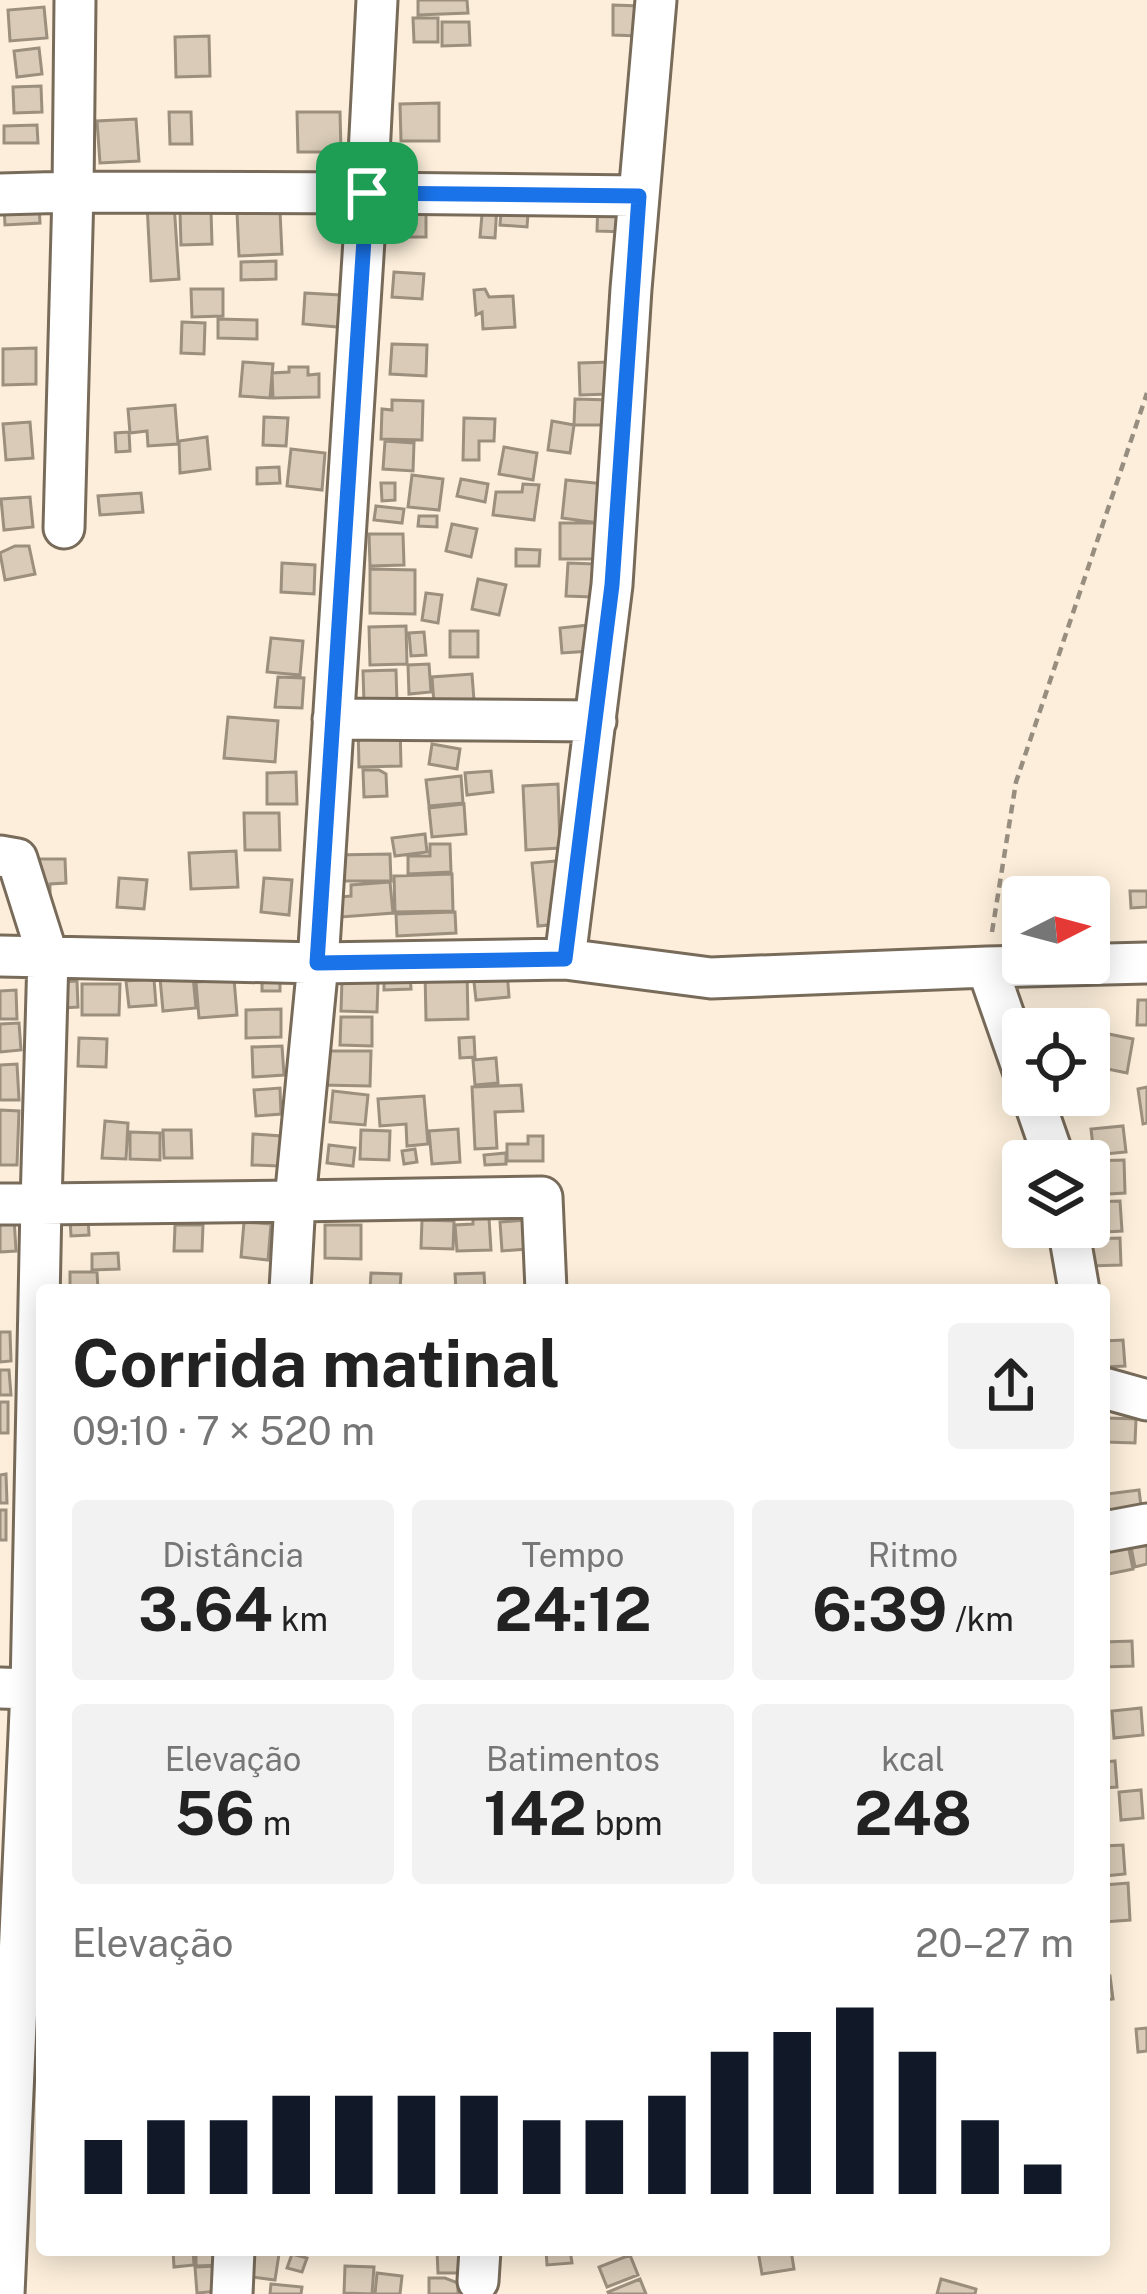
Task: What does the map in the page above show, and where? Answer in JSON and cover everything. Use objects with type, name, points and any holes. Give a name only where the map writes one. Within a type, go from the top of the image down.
[{"type":"street","points":[[64,528],[75,0]]},
{"type":"street","points":[[290,1284],[317,963],[377,0]]},
{"type":"street","points":[[565,959],[612,585],[656,0]]},
{"type":"street","points":[[0,194],[639,196]]},
{"type":"street","points":[[333,718],[596,721]]},
{"type":"street","points":[[0,856],[17,860],[48,957],[37,1284]]},
{"type":"street","points":[[0,956],[317,963],[565,959],[711,977],[1147,963]]},
{"type":"street","points":[[987,967],[1002,1010]]},
{"type":"street","points":[[0,1204],[542,1197],[546,1284]]},
{"type":"street","points":[[1072,1248],[1078,1284]]},
{"type":"street","points":[[3,2289],[36,1325]]},
{"type":"street","points":[[1110,1390],[1147,1400]]},
{"type":"street","points":[[1110,1531],[1147,1524]]},
{"type":"street","points":[[232,2294],[234,2256]]},
{"type":"path","points":[[987,967],[1016,782],[1147,393]]},
{"type":"building","points":[[418,0],[467,0],[468,13],[418,15]]},
{"type":"building","points":[[613,5],[640,6],[639,36],[613,35]]},
{"type":"building","points":[[44,7],[47,38],[10,41],[8,10]]},
{"type":"building","points":[[413,18],[438,18],[438,42],[414,42]]},
{"type":"building","points":[[442,22],[469,22],[470,45],[442,46]]},
{"type":"building","points":[[209,36],[210,76],[176,77],[175,37]]},
{"type":"building","points":[[39,48],[42,74],[17,77],[14,51]]},
{"type":"building","points":[[41,86],[42,112],[14,113],[13,87]]},
{"type":"building","points":[[439,103],[439,141],[401,141],[400,104]]},
{"type":"building","points":[[169,112],[191,112],[192,144],[170,144]]},
{"type":"building","points":[[297,112],[340,112],[341,152],[298,152]]},
{"type":"building","points":[[136,119],[139,161],[100,163],[97,121]]},
{"type":"building","points":[[37,125],[38,143],[4,143],[4,126]]},
{"type":"building","points":[[598,199],[627,199],[627,232],[597,231]]},
{"type":"building","points":[[502,201],[529,202],[527,227],[500,225]]},
{"type":"building","points":[[174,203],[179,279],[151,281],[147,204]]},
{"type":"building","points":[[483,203],[497,205],[495,238],[480,237]]},
{"type":"building","points":[[39,205],[40,223],[5,225],[4,207]]},
{"type":"building","points":[[400,207],[426,207],[426,237],[400,237]]},
{"type":"building","points":[[211,211],[212,244],[181,245],[180,212]]},
{"type":"building","points":[[280,211],[282,254],[239,256],[237,212]]},
{"type":"building","points":[[276,261],[276,279],[241,280],[241,262]]},
{"type":"building","points":[[394,272],[424,274],[422,299],[392,297]]},
{"type":"building","points":[[191,289],[223,289],[223,316],[192,317]]},
{"type":"building","points":[[485,289],[489,297],[513,296],[515,327],[483,329],[482,312],[476,315],[474,290]]},
{"type":"building","points":[[305,293],[340,295],[338,327],[303,324]]},
{"type":"building","points":[[218,319],[257,320],[257,339],[218,338]]},
{"type":"building","points":[[182,322],[205,323],[204,354],[181,353]]},
{"type":"building","points":[[392,344],[427,345],[426,376],[390,374]]},
{"type":"building","points":[[36,348],[36,384],[3,385],[3,349]]},
{"type":"building","points":[[243,362],[273,364],[270,398],[240,396]]},
{"type":"building","points":[[610,362],[610,394],[580,395],[579,363]]},
{"type":"building","points":[[289,367],[308,367],[308,375],[319,374],[319,397],[273,398],[272,373],[289,372]]},
{"type":"building","points":[[575,399],[610,400],[609,425],[574,425]]},
{"type":"building","points":[[392,400],[423,401],[422,440],[381,439],[382,409],[392,410]]},
{"type":"building","points":[[175,405],[178,444],[148,446],[147,431],[130,433],[128,409]]},
{"type":"building","points":[[264,417],[288,418],[286,446],[263,445]]},
{"type":"building","points":[[464,418],[495,419],[494,441],[479,441],[479,460],[463,460]]},
{"type":"building","points":[[552,421],[574,425],[570,453],[548,450]]},
{"type":"building","points":[[30,422],[33,458],[6,460],[3,424]]},
{"type":"building","points":[[129,432],[130,451],[116,452],[115,433]]},
{"type":"building","points":[[207,437],[210,469],[180,473],[179,441]]},
{"type":"building","points":[[385,441],[414,443],[413,471],[383,469]]},
{"type":"building","points":[[504,447],[537,453],[533,480],[499,474]]},
{"type":"building","points":[[291,449],[325,453],[322,490],[287,486]]},
{"type":"building","points":[[279,467],[280,483],[257,484],[257,468]]},
{"type":"building","points":[[412,475],[443,479],[439,510],[408,507]]},
{"type":"building","points":[[461,479],[488,484],[485,502],[457,496]]},
{"type":"building","points":[[566,480],[605,484],[599,523],[562,518]]},
{"type":"building","points":[[381,483],[395,483],[395,500],[382,501]]},
{"type":"building","points":[[523,484],[539,485],[534,520],[493,515],[496,492],[522,492]]},
{"type":"building","points":[[141,493],[143,512],[100,515],[98,496]]},
{"type":"building","points":[[30,497],[33,527],[4,530],[1,499]]},
{"type":"building","points":[[376,506],[404,509],[402,523],[374,520]]},
{"type":"building","points":[[419,516],[437,516],[437,527],[418,526]]},
{"type":"building","points":[[560,523],[599,523],[600,559],[560,559]]},
{"type":"building","points":[[452,524],[477,529],[471,557],[446,551]]},
{"type":"building","points":[[369,534],[403,534],[404,565],[370,566]]},
{"type":"building","points":[[29,546],[35,574],[5,580],[0,553]]},
{"type":"building","points":[[516,549],[540,550],[539,566],[516,566]]},
{"type":"building","points":[[282,563],[315,565],[314,594],[281,592]]},
{"type":"building","points":[[568,563],[594,564],[593,597],[566,596]]},
{"type":"building","points":[[370,569],[415,570],[415,614],[370,613]]},
{"type":"building","points":[[478,579],[506,585],[499,615],[472,609]]},
{"type":"building","points":[[426,593],[442,595],[438,623],[422,620]]},
{"type":"building","points":[[589,625],[591,651],[562,653],[560,628]]},
{"type":"building","points":[[406,626],[407,664],[370,665],[369,627]]},
{"type":"building","points":[[450,631],[478,631],[478,657],[450,657]]},
{"type":"building","points":[[424,632],[426,655],[411,656],[409,633]]},
{"type":"building","points":[[271,638],[303,641],[300,675],[267,672]]},
{"type":"building","points":[[429,664],[431,692],[409,694],[408,665]]},
{"type":"building","points":[[396,670],[397,703],[364,703],[363,671]]},
{"type":"building","points":[[472,674],[475,714],[435,717],[432,677]]},
{"type":"building","points":[[278,677],[304,678],[302,708],[275,707]]},
{"type":"building","points":[[228,717],[278,721],[275,762],[224,758]]},
{"type":"building","points":[[400,724],[401,766],[359,767],[358,725]]},
{"type":"building","points":[[432,744],[460,749],[457,769],[429,764]]},
{"type":"building","points":[[363,770],[386,774],[387,796],[364,797]]},
{"type":"building","points":[[491,771],[493,792],[467,795],[465,773]]},
{"type":"building","points":[[296,772],[297,804],[267,804],[267,773]]},
{"type":"building","points":[[461,776],[463,803],[429,806],[426,780]]},
{"type":"building","points":[[558,784],[560,848],[526,850],[523,786]]},
{"type":"building","points":[[464,804],[466,834],[432,837],[429,808]]},
{"type":"building","points":[[244,813],[279,813],[280,850],[245,850]]},
{"type":"building","points":[[425,834],[427,852],[395,856],[392,838]]},
{"type":"building","points":[[430,844],[450,844],[451,872],[408,874],[408,856],[430,856]]},
{"type":"building","points":[[236,851],[238,887],[191,889],[189,853]]},
{"type":"building","points":[[390,854],[391,881],[334,881],[334,855]]},
{"type":"building","points":[[36,859],[65,859],[66,883],[50,884],[50,902]]},
{"type":"building","points":[[568,860],[559,924],[538,926],[532,863]]},
{"type":"building","points":[[452,874],[453,911],[395,912],[394,876]]},
{"type":"building","points":[[119,878],[147,880],[144,909],[117,907]]},
{"type":"building","points":[[264,878],[292,880],[289,915],[261,912]]},
{"type":"building","points":[[390,882],[393,913],[341,917],[339,897],[351,896],[351,885]]},
{"type":"building","points":[[1130,891],[1147,891],[1147,907],[1131,908]]},
{"type":"building","points":[[455,912],[456,933],[397,936],[396,914]]},
{"type":"building","points":[[507,970],[509,997],[476,1000],[473,973]]},
{"type":"building","points":[[467,971],[468,1019],[426,1020],[425,972]]},
{"type":"building","points":[[262,973],[280,973],[280,991],[262,991]]},
{"type":"building","points":[[410,973],[411,989],[384,990],[384,974]]},
{"type":"building","points":[[193,976],[196,1008],[163,1011],[160,978]]},
{"type":"building","points":[[210,977],[234,979],[237,1015],[199,1018],[196,982],[211,981]]},
{"type":"building","points":[[154,979],[156,1005],[129,1007],[126,981]]},
{"type":"building","points":[[342,980],[378,982],[377,1012],[341,1011]]},
{"type":"building","points":[[77,981],[78,1007],[62,1008],[61,982]]},
{"type":"building","points":[[82,984],[120,984],[119,1015],[82,1015]]},
{"type":"building","points":[[16,990],[17,1019],[0,1019],[0,991]]},
{"type":"building","points":[[1138,1000],[1147,1000],[1147,1025],[1137,1025]]},
{"type":"building","points":[[281,1009],[281,1037],[246,1038],[246,1010]]},
{"type":"building","points":[[341,1017],[372,1017],[372,1046],[340,1045]]},
{"type":"building","points":[[19,1023],[21,1050],[0,1052],[0,1024]]},
{"type":"building","points":[[1110,1034],[1133,1039],[1127,1073],[1110,1070]]},
{"type":"building","points":[[474,1037],[475,1057],[460,1058],[459,1038]]},
{"type":"building","points":[[79,1038],[107,1039],[106,1067],[78,1066]]},
{"type":"building","points":[[282,1046],[284,1075],[253,1077],[252,1047]]},
{"type":"building","points":[[321,1051],[371,1051],[370,1086],[320,1085]]},
{"type":"building","points":[[496,1058],[498,1083],[475,1085],[473,1060]]},
{"type":"building","points":[[17,1064],[19,1100],[0,1100],[0,1065]]},
{"type":"building","points":[[521,1085],[523,1111],[495,1112],[497,1148],[475,1149],[472,1087]]},
{"type":"building","points":[[1147,1087],[1147,1123],[1143,1124],[1138,1089]]},
{"type":"building","points":[[280,1088],[281,1114],[256,1116],[254,1090]]},
{"type":"building","points":[[333,1091],[368,1095],[365,1125],[330,1122]]},
{"type":"building","points":[[424,1096],[428,1144],[407,1146],[406,1124],[380,1126],[378,1099]]},
{"type":"building","points":[[0,1110],[19,1111],[17,1165],[0,1165]]},
{"type":"building","points":[[105,1121],[128,1123],[126,1159],[102,1158]]},
{"type":"building","points":[[1123,1126],[1126,1152],[1110,1154],[1110,1140],[1092,1140],[1091,1129]]},
{"type":"building","points":[[458,1129],[460,1162],[432,1164],[429,1131]]},
{"type":"building","points":[[163,1130],[191,1130],[192,1158],[164,1158]]},
{"type":"building","points":[[361,1130],[390,1131],[389,1160],[360,1159]]},
{"type":"building","points":[[130,1132],[160,1133],[160,1160],[130,1159]]},
{"type":"building","points":[[253,1134],[281,1136],[279,1166],[252,1165]]},
{"type":"building","points":[[528,1136],[543,1136],[543,1161],[507,1161],[507,1144],[528,1144]]},
{"type":"building","points":[[329,1145],[355,1148],[353,1166],[327,1163]]},
{"type":"building","points":[[415,1149],[417,1162],[404,1164],[402,1151]]},
{"type":"building","points":[[506,1153],[506,1164],[485,1165],[484,1155]]},
{"type":"building","points":[[1110,1160],[1124,1160],[1125,1193],[1110,1194]]},
{"type":"building","points":[[1110,1201],[1120,1201],[1122,1231],[1110,1232]]},
{"type":"building","points":[[14,1217],[16,1251],[0,1252],[0,1218]]},
{"type":"building","points":[[70,1218],[88,1218],[89,1235],[71,1236]]},
{"type":"building","points":[[473,1218],[489,1218],[491,1250],[457,1251],[455,1225],[473,1224]]},
{"type":"building","points":[[422,1220],[454,1221],[453,1249],[421,1248]]},
{"type":"building","points":[[526,1220],[527,1249],[502,1251],[500,1222]]},
{"type":"building","points":[[244,1222],[271,1224],[268,1260],[241,1257]]},
{"type":"building","points":[[175,1225],[203,1225],[202,1251],[174,1251]]},
{"type":"building","points":[[325,1225],[361,1225],[361,1259],[325,1258]]},
{"type":"building","points":[[1110,1238],[1120,1238],[1121,1265],[1088,1266],[1087,1248],[1110,1248]]},
{"type":"building","points":[[118,1253],[119,1269],[92,1270],[92,1254]]},
{"type":"building","points":[[70,1272],[97,1272],[98,1284],[70,1284]]},
{"type":"building","points":[[371,1273],[401,1274],[400,1284],[370,1284]]},
{"type":"building","points":[[484,1273],[485,1284],[456,1284],[455,1274]]},
{"type":"building","points":[[0,1332],[10,1332],[11,1361],[0,1362]]},
{"type":"building","points":[[1123,1340],[1125,1366],[1110,1367],[1110,1341]]},
{"type":"building","points":[[0,1370],[9,1370],[11,1395],[0,1395]]},
{"type":"building","points":[[0,1402],[8,1402],[8,1433],[0,1433]]},
{"type":"building","points":[[1110,1418],[1136,1419],[1135,1443],[1110,1442]]},
{"type":"building","points":[[6,1474],[7,1503],[0,1503],[0,1475]]},
{"type":"building","points":[[1139,1490],[1142,1514],[1110,1517],[1110,1494]]},
{"type":"building","points":[[0,1510],[6,1510],[6,1540],[0,1540]]},
{"type":"building","points":[[1147,1539],[1147,1564],[1135,1567],[1130,1542]]},
{"type":"building","points":[[1127,1540],[1133,1569],[1110,1574],[1110,1544]]},
{"type":"building","points":[[1132,1641],[1133,1666],[1110,1667],[1110,1642]]},
{"type":"building","points":[[1141,1708],[1143,1735],[1114,1738],[1112,1711]]},
{"type":"building","points":[[1110,1761],[1115,1761],[1117,1787],[1110,1788]]},
{"type":"building","points":[[1141,1790],[1143,1818],[1121,1820],[1119,1792]]},
{"type":"building","points":[[1123,1845],[1125,1874],[1110,1875],[1110,1846]]},
{"type":"building","points":[[1128,1883],[1130,1920],[1110,1922],[1110,1884]]},
{"type":"building","points":[[1147,2028],[1147,2051],[1138,2052],[1136,2029]]},
{"type":"building","points":[[173,2256],[193,2256],[194,2265],[174,2267]]},
{"type":"building","points":[[196,2256],[223,2256],[224,2265],[196,2266]]},
{"type":"building","points":[[254,2256],[279,2256],[275,2280],[252,2277]]},
{"type":"building","points":[[291,2256],[307,2258],[302,2272],[287,2268]]},
{"type":"building","points":[[437,2256],[462,2256],[463,2273],[438,2273]]},
{"type":"building","points":[[546,2256],[571,2256],[572,2263],[547,2265]]},
{"type":"building","points":[[630,2256],[638,2275],[607,2287],[599,2267]]},
{"type":"building","points":[[759,2256],[792,2256],[794,2269],[762,2274]]},
{"type":"building","points":[[218,2266],[220,2291],[197,2293],[195,2267]]},
{"type":"building","points":[[345,2266],[374,2267],[372,2294],[344,2293]]},
{"type":"building","points":[[377,2273],[402,2276],[400,2294],[375,2294]]},
{"type":"building","points":[[429,2278],[458,2283],[458,2294],[429,2294]]},
{"type":"building","points":[[640,2279],[646,2294],[608,2292]]},
{"type":"building","points":[[941,2279],[976,2289],[975,2294],[937,2294]]},
{"type":"building","points":[[271,2284],[302,2287],[301,2294],[270,2294]]},
{"type":"route","points":[[367,193],[639,196],[612,585],[565,959],[317,963],[367,193]]}]
